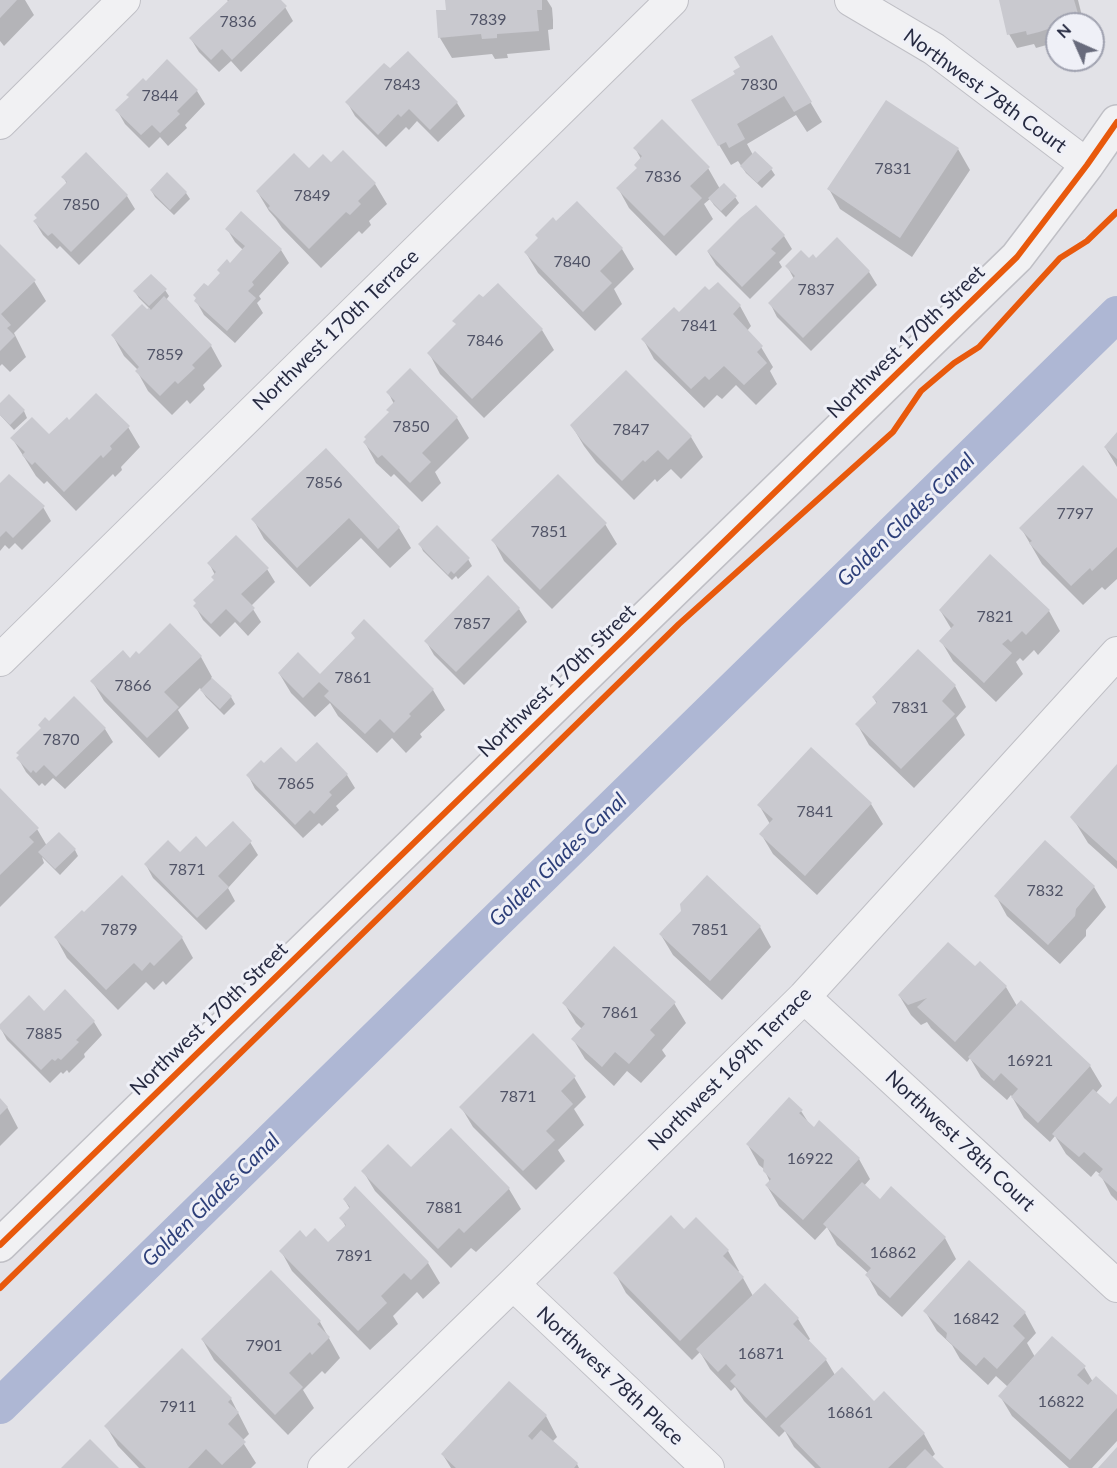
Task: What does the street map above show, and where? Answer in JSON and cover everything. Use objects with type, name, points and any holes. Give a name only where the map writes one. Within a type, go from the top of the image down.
[{"type":"street","points":[[0,123],[124,0]]},
{"type":"street","name":"Northwest 170th Terrace","points":[[0,660],[672,0]]},
{"type":"street","name":"Northwest 78th Court","points":[[851,0],[934,49],[1087,165]]},
{"type":"street","name":"Northwest 170th Street","points":[[0,1245],[1017,257],[1117,122]]},
{"type":"street","name":"Northwest 169th Terrace","points":[[324,1468],[804,997],[1117,654]]},
{"type":"street","name":"Northwest 78th Court","points":[[804,997],[1117,1286]]},
{"type":"street","name":"Northwest 78th Place","points":[[513,1284],[708,1468]]},
{"type":"building","points":[[0,0],[17,0],[0,18]]},
{"type":"building","points":[[229,0],[281,0],[287,6],[232,60],[222,49],[211,60],[189,38]]},
{"type":"building","points":[[445,0],[542,0],[542,10],[537,10],[539,31],[497,34],[497,38],[482,39],[481,34],[438,38],[436,10],[446,10]]},
{"type":"building","points":[[999,0],[1074,0],[1078,12],[1045,12],[1045,30],[1027,35],[1026,31],[1007,35]]},
{"type":"building","points":[[772,35],[812,102],[794,112],[784,96],[737,124],[745,139],[729,148],[726,142],[718,146],[691,100],[735,74],[733,71],[740,67],[734,57]]},
{"type":"building","points":[[408,51],[458,102],[430,130],[409,109],[401,117],[398,114],[378,135],[345,102],[384,63],[390,68]]},
{"type":"building","points":[[167,59],[198,90],[177,111],[180,114],[160,133],[152,125],[141,135],[115,110],[129,97],[126,95],[143,78],[146,81]]},
{"type":"building","points":[[886,100],[959,148],[900,238],[827,189]]},
{"type":"building","points":[[662,119],[710,167],[690,186],[702,198],[664,236],[616,188],[637,168],[634,165],[642,156],[633,148]]},
{"type":"building","points":[[343,150],[376,183],[358,201],[361,204],[350,215],[346,212],[309,249],[268,208],[270,206],[256,191],[294,153],[309,168],[323,154],[331,162]]},
{"type":"building","points":[[755,151],[773,168],[757,183],[740,166]]},
{"type":"building","points":[[86,152],[128,195],[71,252],[52,233],[48,236],[33,221],[37,218],[34,215],[67,182],[61,177]]},
{"type":"building","points":[[167,172],[187,192],[170,210],[150,190]]},
{"type":"building","points":[[724,183],[737,196],[721,211],[708,198]]},
{"type":"building","points":[[577,201],[623,248],[600,271],[612,283],[583,312],[524,252],[538,238],[535,235],[553,217],[556,221]]},
{"type":"building","points":[[756,205],[785,235],[771,249],[776,253],[742,287],[707,251]]},
{"type":"building","points":[[241,211],[282,249],[252,282],[254,285],[248,291],[256,298],[227,331],[194,301],[196,298],[193,295],[204,283],[208,286],[220,273],[217,270],[227,259],[230,263],[245,246],[225,229]]},
{"type":"building","points":[[837,237],[870,271],[803,338],[768,303],[795,276],[785,266],[801,250],[809,258],[813,254],[816,258]]},
{"type":"building","points":[[0,244],[36,280],[1,314],[11,325],[7,328],[15,336],[0,351]]},
{"type":"building","points":[[151,274],[167,289],[149,306],[133,291]]},
{"type":"building","points":[[718,282],[741,305],[733,314],[763,346],[757,352],[767,363],[744,385],[724,366],[709,380],[705,376],[691,389],[641,339],[674,307],[679,312],[705,286],[709,290]]},
{"type":"building","points":[[498,283],[543,329],[472,399],[427,353],[456,324],[452,321],[479,294],[483,297]]},
{"type":"building","points":[[164,296],[212,345],[192,365],[195,368],[178,384],[175,381],[160,396],[135,371],[139,367],[111,335],[142,304],[151,310]]},
{"type":"building","points":[[410,368],[458,417],[422,453],[431,462],[410,483],[382,455],[378,458],[363,442],[366,439],[364,437],[389,412],[386,410],[395,401],[386,392]]},
{"type":"building","points":[[626,370],[692,436],[668,460],[658,450],[645,462],[643,460],[622,481],[583,442],[570,425]]},
{"type":"building","points":[[96,393],[130,426],[110,446],[112,449],[103,458],[101,455],[64,492],[35,462],[32,465],[22,455],[25,452],[10,438],[32,417],[49,434],[67,417],[69,420]]},
{"type":"building","points":[[9,394],[25,410],[10,425],[0,415],[0,403]]},
{"type":"building","points":[[1117,432],[1117,459],[1104,447]]},
{"type":"building","points":[[326,448],[400,527],[378,549],[349,518],[297,568],[251,519]]},
{"type":"building","points":[[1083,465],[1117,499],[1117,547],[1092,571],[1090,568],[1071,586],[1029,543],[1032,541],[1019,528]]},
{"type":"building","points":[[9,474],[45,506],[13,538],[6,531],[0,537],[0,483]]},
{"type":"building","points":[[558,474],[607,523],[540,590],[491,540]]},
{"type":"building","points":[[437,525],[470,558],[454,574],[451,571],[448,575],[418,544]]},
{"type":"building","points":[[236,535],[269,568],[241,594],[255,608],[240,623],[226,609],[211,624],[193,606],[196,603],[193,600],[214,580],[211,577],[216,572],[207,563]]},
{"type":"building","points":[[990,554],[1050,610],[1026,635],[1022,631],[1011,642],[1008,639],[1002,644],[1012,653],[984,683],[939,641],[954,625],[939,610]]},
{"type":"building","points":[[488,575],[520,608],[456,672],[424,641]]},
{"type":"building","points":[[364,619],[434,689],[394,733],[380,719],[365,734],[324,696],[329,691],[319,682],[303,698],[278,673],[298,652],[320,674],[355,638],[351,633]]},
{"type":"building","points":[[170,623],[202,656],[164,692],[179,707],[147,738],[90,681],[123,650],[130,658],[136,651],[139,654]]},
{"type":"building","points":[[918,649],[956,685],[942,701],[955,714],[901,769],[855,724],[877,702],[872,697]]},
{"type":"building","points":[[212,678],[232,696],[220,709],[200,690]]},
{"type":"building","points":[[74,696],[106,728],[56,777],[44,765],[36,773],[33,770],[31,773],[16,758],[19,755],[16,753],[41,728],[38,725],[45,717],[49,721]]},
{"type":"building","points":[[317,742],[348,774],[329,792],[332,795],[314,814],[310,810],[295,825],[246,775],[261,760],[264,763],[281,747],[296,762]]},
{"type":"building","points":[[811,747],[872,803],[805,876],[759,834],[773,819],[757,805]]},
{"type":"building","points":[[1117,764],[1117,861],[1070,817]]},
{"type":"building","points":[[0,788],[39,828],[29,837],[34,842],[0,875]]},
{"type":"building","points":[[233,821],[252,841],[218,876],[229,887],[197,918],[144,864],[168,840],[180,852],[196,836],[206,847]]},
{"type":"building","points":[[59,832],[76,849],[55,869],[38,852]]},
{"type":"building","points":[[1045,840],[1095,886],[1076,909],[1075,916],[1048,945],[994,896]]},
{"type":"building","points":[[122,875],[183,937],[154,966],[150,962],[142,971],[134,963],[106,990],[54,937]]},
{"type":"building","points":[[707,875],[761,926],[710,981],[659,934],[681,911],[680,904]]},
{"type":"building","points":[[948,942],[975,966],[980,961],[1007,986],[955,1042],[917,1007],[927,998],[908,1005],[898,995]]},
{"type":"building","points":[[614,946],[676,1002],[650,1030],[655,1035],[629,1064],[615,1052],[602,1067],[571,1039],[585,1024],[562,1003]]},
{"type":"building","points":[[65,989],[95,1021],[76,1040],[79,1042],[61,1060],[52,1059],[41,1070],[0,1029],[0,1024],[29,995],[44,1011]]},
{"type":"building","points":[[1021,1000],[1091,1065],[1038,1123],[1011,1097],[1018,1089],[1001,1073],[994,1081],[968,1057]]},
{"type":"building","points":[[533,1033],[576,1076],[561,1091],[573,1104],[546,1131],[555,1140],[523,1171],[459,1107]]},
{"type":"building","points":[[1093,1089],[1110,1104],[1117,1096],[1117,1192],[1098,1175],[1103,1169],[1084,1152],[1079,1157],[1052,1134]]},
{"type":"building","points":[[789,1097],[803,1110],[799,1113],[814,1127],[819,1120],[860,1158],[803,1220],[765,1185],[771,1179],[763,1171],[764,1160],[746,1144]]},
{"type":"building","points":[[0,1098],[8,1107],[0,1115]]},
{"type":"building","points":[[451,1128],[510,1188],[464,1233],[459,1228],[438,1249],[361,1171],[388,1144],[411,1167]]},
{"type":"building","points":[[862,1182],[880,1199],[891,1186],[946,1237],[890,1298],[865,1275],[871,1268],[823,1224]]},
{"type":"building","points":[[355,1186],[429,1262],[411,1280],[404,1273],[381,1296],[387,1303],[358,1331],[279,1251],[300,1230],[306,1237],[315,1228],[328,1242],[346,1225],[339,1218],[350,1207],[343,1199]]},
{"type":"building","points":[[671,1215],[684,1229],[696,1217],[729,1250],[723,1256],[744,1277],[680,1341],[613,1273]]},
{"type":"building","points":[[969,1260],[1026,1312],[1013,1326],[1025,1338],[997,1369],[984,1357],[976,1366],[946,1339],[947,1333],[923,1311]]},
{"type":"building","points":[[271,1270],[321,1321],[317,1324],[330,1337],[312,1355],[310,1352],[289,1373],[303,1387],[275,1415],[201,1339]]},
{"type":"building","points":[[765,1283],[799,1318],[793,1324],[827,1359],[766,1418],[730,1381],[736,1375],[726,1364],[718,1372],[696,1349]]},
{"type":"building","points":[[1052,1336],[1086,1366],[1077,1375],[1088,1385],[1096,1376],[1117,1395],[1117,1408],[1070,1460],[998,1396]]},
{"type":"building","points":[[182,1348],[232,1398],[228,1402],[239,1412],[228,1424],[246,1442],[222,1465],[206,1449],[188,1468],[146,1468],[104,1426]]},
{"type":"building","points":[[842,1367],[874,1401],[884,1391],[925,1433],[888,1468],[821,1468],[780,1426]]},
{"type":"building","points":[[509,1381],[547,1415],[528,1436],[532,1440],[541,1430],[578,1463],[574,1468],[456,1468],[441,1454]]},
{"type":"building","points":[[90,1439],[119,1468],[61,1468]]},
{"type":"building","points":[[1117,1447],[1117,1468],[1098,1468]]},
{"type":"building","points":[[925,1449],[944,1468],[906,1468]]},
{"type":"waterway","name":"Golden Glades Canal","points":[[0,1406],[1117,314]]},
{"type":"cycle path","points":[[0,1245],[1017,257],[1117,122]]},
{"type":"cycle path","points":[[0,1288],[679,624],[893,432],[921,391],[954,363],[979,347],[1060,258],[1087,241],[1117,212]]}]
